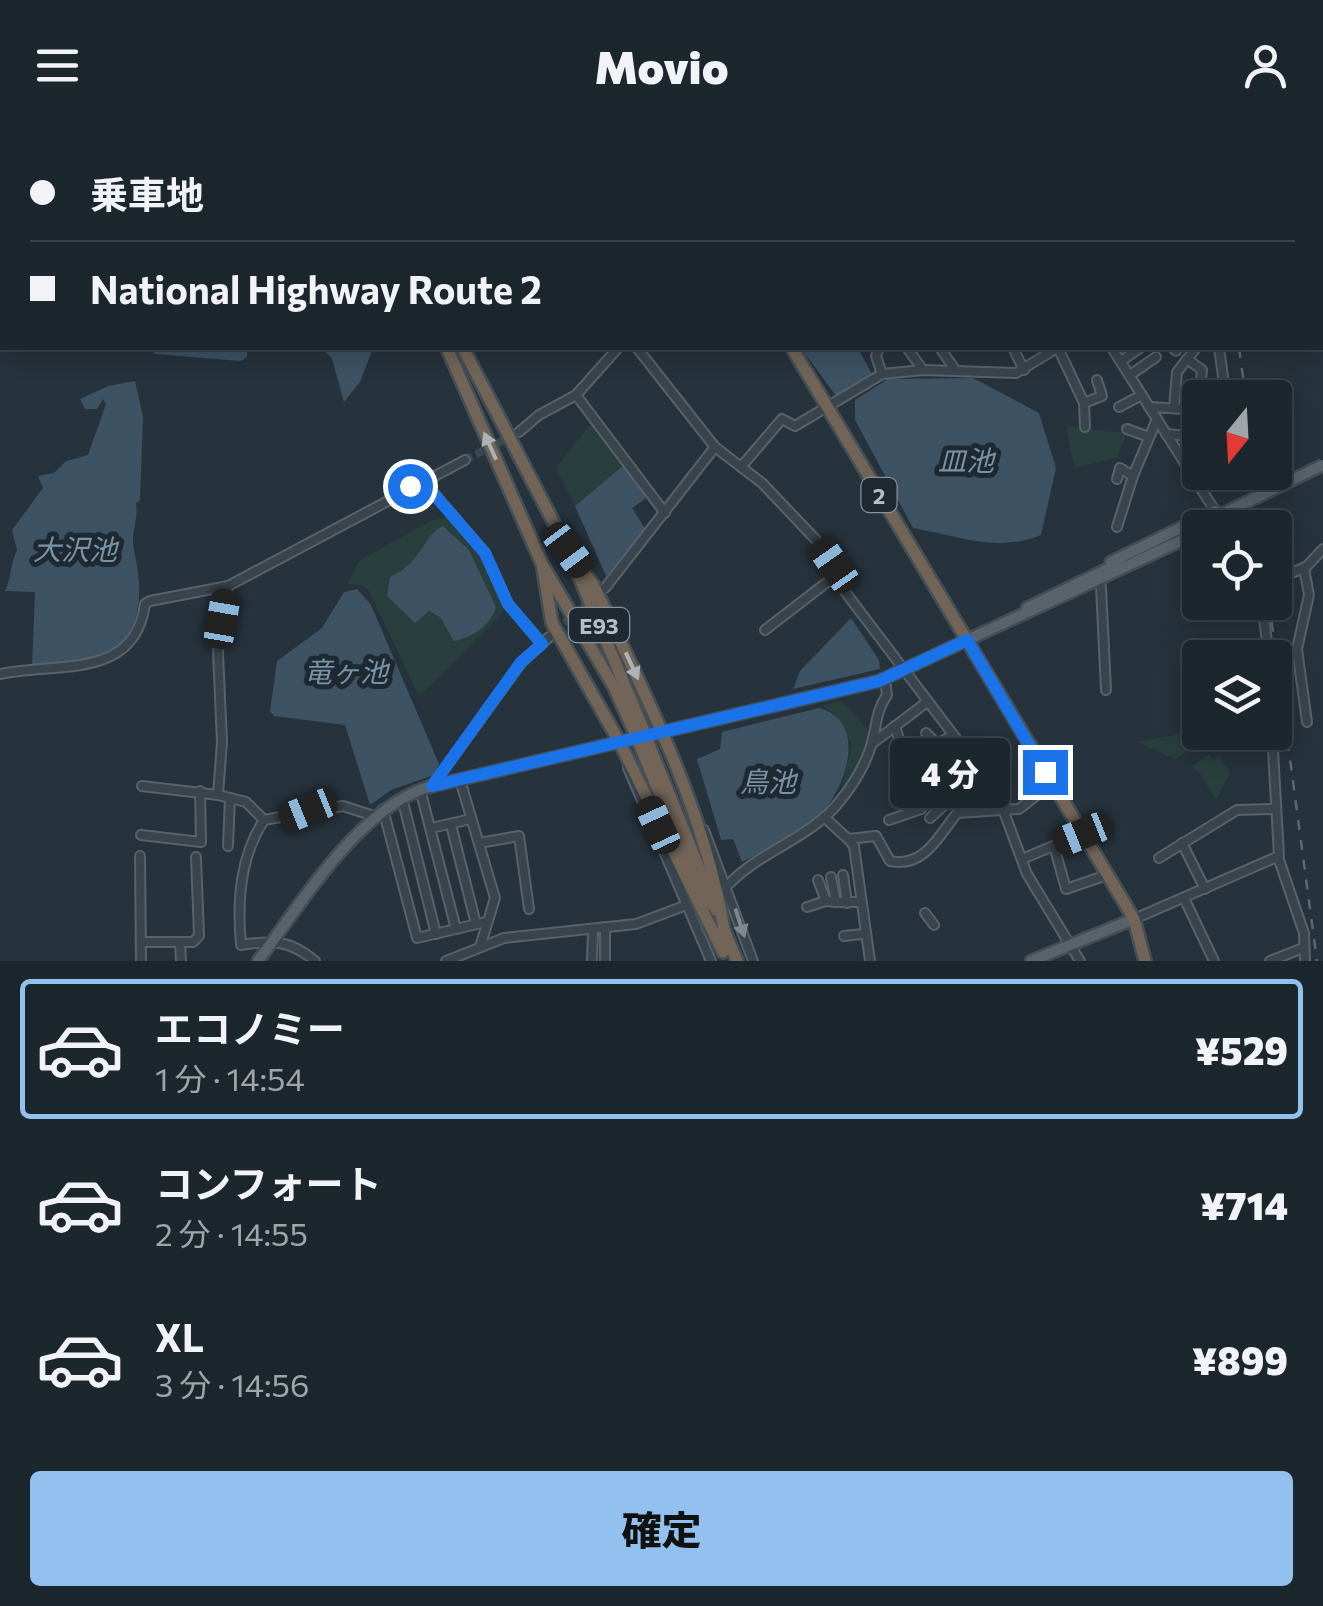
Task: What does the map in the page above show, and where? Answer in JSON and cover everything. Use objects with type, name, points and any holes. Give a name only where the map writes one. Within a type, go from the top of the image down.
[{"type":"highway","name":"E93","points":[[448,350],[542,564],[641,738]]},
{"type":"highway","name":"E93","points":[[464,350],[568,550],[641,738]]},
{"type":"highway","name":"2","points":[[793,350],[1134,919],[1145,961]]},
{"type":"highway","points":[[568,550],[594,586],[664,733],[718,895],[724,930]]},
{"type":"highway","points":[[542,564],[552,623],[620,743],[724,956]]},
{"type":"highway","points":[[641,738],[736,961]]},
{"type":"highway","points":[[641,738],[724,956]]},
{"type":"main road","points":[[1241,510],[1323,469]]},
{"type":"main road","points":[[258,961],[378,813],[402,797],[426,788],[885,679],[1182,539]]},
{"type":"main road","points":[[1037,607],[1182,543]]},
{"type":"main road","points":[[1037,607],[1101,587],[1182,544]]},
{"type":"main road","points":[[1031,961],[1134,919]]},
{"type":"street","points":[[519,432],[539,415],[576,395],[616,350]]},
{"type":"street","points":[[639,350],[715,446],[800,522],[839,573],[846,593],[983,774],[1004,809],[1037,894],[1080,961]]},
{"type":"street","points":[[878,350],[876,356],[882,374]]},
{"type":"street","points":[[909,350],[924,370]]},
{"type":"street","points":[[941,350],[956,371]]},
{"type":"street","points":[[1014,350],[1024,370]]},
{"type":"street","points":[[741,468],[782,420],[794,426],[882,374],[1024,370],[1055,350]]},
{"type":"street","points":[[1059,350],[1084,402],[1085,427]]},
{"type":"street","points":[[1114,350],[1182,459]]},
{"type":"street","points":[[1122,361],[1134,350]]},
{"type":"street","points":[[1174,408],[1177,372],[1194,350]]},
{"type":"street","points":[[1219,350],[1223,380]]},
{"type":"street","points":[[1130,375],[1156,356]]},
{"type":"street","points":[[1187,359],[1202,370],[1201,380]]},
{"type":"street","points":[[1084,402],[1102,396],[1097,380]]},
{"type":"street","points":[[1119,407],[1142,394]]},
{"type":"street","points":[[576,395],[665,513]]},
{"type":"street","points":[[1150,406],[1182,409]]},
{"type":"street","points":[[1117,527],[1157,419]]},
{"type":"street","points":[[1127,429],[1149,437]]},
{"type":"street","points":[[1166,434],[1182,435]]},
{"type":"street","points":[[605,588],[715,446]]},
{"type":"street","points":[[0,674],[103,660],[130,647],[142,631],[145,604],[150,600],[228,586],[465,460]]},
{"type":"street","points":[[1117,479],[1120,468],[1133,476]]},
{"type":"street","points":[[425,484],[485,553],[508,604],[545,640],[521,662],[426,788],[431,828],[456,929]]},
{"type":"street","points":[[1292,573],[1320,562],[1323,549]]},
{"type":"street","points":[[1304,568],[1308,586],[1296,649],[1307,722]]},
{"type":"street","points":[[765,630],[839,573]]},
{"type":"street","points":[[1308,586],[1319,585]]},
{"type":"street","points":[[218,794],[222,742],[218,652],[228,586]]},
{"type":"street","points":[[1101,587],[1106,690]]},
{"type":"street","points":[[728,885],[743,868],[824,818],[858,774],[873,743],[878,708],[887,695],[885,679]]},
{"type":"street","points":[[873,743],[926,702]]},
{"type":"street","points":[[889,820],[921,808],[895,726]]},
{"type":"street","points":[[664,733],[728,885],[752,961]]},
{"type":"street","points":[[926,733],[937,744]]},
{"type":"street","points":[[927,750],[952,735]]},
{"type":"street","points":[[620,743],[684,906],[711,961]]},
{"type":"street","points":[[1272,750],[1278,857],[1304,934],[1305,961]]},
{"type":"street","points":[[930,818],[949,801],[952,790],[983,774]]},
{"type":"street","points":[[315,961],[297,947],[275,940],[242,945],[240,886],[247,845],[264,820],[343,806],[378,813],[417,938],[481,923],[495,898],[460,780]]},
{"type":"street","points":[[848,839],[876,836],[890,860],[904,864],[923,856],[957,812],[1019,809],[1052,783]]},
{"type":"street","points":[[142,786],[218,794],[246,802],[264,820]]},
{"type":"street","points":[[141,835],[201,842],[200,791]]},
{"type":"street","points":[[402,797],[436,934]]},
{"type":"street","points":[[228,846],[230,798]]},
{"type":"street","points":[[1159,858],[1237,810],[1274,809]]},
{"type":"street","points":[[824,818],[854,846],[863,934],[870,961]]},
{"type":"street","points":[[431,828],[471,819]]},
{"type":"street","points":[[451,825],[481,923],[480,947]]},
{"type":"street","points":[[1022,859],[1082,834]]},
{"type":"street","points":[[478,843],[518,836],[529,909]]},
{"type":"street","points":[[1182,844],[1205,889]]},
{"type":"street","points":[[1054,846],[1066,889]]},
{"type":"street","points":[[140,856],[140,961]]},
{"type":"street","points":[[1134,919],[1278,857]]},
{"type":"street","points":[[143,942],[193,942],[199,936],[196,858]]},
{"type":"street","points":[[843,874],[847,903]]},
{"type":"street","points":[[1056,893],[1106,875]]},
{"type":"street","points":[[831,877],[831,901]]},
{"type":"street","points":[[818,880],[831,901]]},
{"type":"street","points":[[1184,898],[1214,961]]},
{"type":"street","points":[[806,907],[831,901],[861,902]]},
{"type":"street","points":[[446,961],[504,938],[636,924],[684,906]]},
{"type":"street","points":[[926,913],[934,925]]},
{"type":"street","points":[[605,927],[605,961]]},
{"type":"street","points":[[592,961],[593,929]]},
{"type":"street","points":[[844,936],[863,934]]},
{"type":"street","points":[[180,942],[181,961]]},
{"type":"street","points":[[1270,961],[1303,948]]},
{"type":"green space","points":[[594,419],[624,464],[575,506],[556,468]]},
{"type":"green space","points":[[1066,426],[1126,433],[1118,457],[1074,468]]},
{"type":"green space","points":[[448,517],[489,567],[504,611],[419,697],[369,591],[362,585],[347,584],[359,561],[430,521]]},
{"type":"green space","points":[[841,701],[866,728],[870,739],[858,769],[832,803],[841,791],[852,744],[835,714],[822,706]]},
{"type":"green space","points":[[1182,733],[1182,750],[1188,750],[1175,759],[1137,742]]},
{"type":"green space","points":[[1209,754],[1214,761],[1220,757],[1230,774],[1216,800],[1199,772],[1191,767]]},
{"type":"water","points":[[152,350],[247,350],[247,357],[240,361],[155,354]]},
{"type":"water","points":[[324,350],[372,350],[360,382],[344,402],[332,359]]},
{"type":"water","points":[[802,350],[859,350],[872,374],[836,396]]},
{"type":"water","name":"皿池","points":[[973,378],[1039,413],[1056,468],[1041,535],[993,543],[913,528],[855,420],[855,400],[888,379]]},
{"type":"water","name":"大沢池","points":[[135,381],[143,417],[140,501],[136,503],[133,538],[139,579],[133,624],[123,641],[108,653],[88,661],[32,665],[35,592],[5,591],[17,550],[12,530],[43,488],[38,476],[54,473],[66,461],[88,455],[106,404],[103,399],[97,409],[85,409],[80,399],[108,386]]},
{"type":"water","points":[[625,464],[649,496],[632,508],[646,530],[606,576],[575,506]]},
{"type":"water","points":[[443,526],[469,550],[496,607],[480,630],[454,641],[440,617],[429,611],[415,623],[387,596],[390,577],[409,564],[430,536]]},
{"type":"water","name":"竜ヶ池","points":[[357,589],[371,605],[439,764],[434,775],[391,790],[370,805],[345,725],[274,716],[270,711],[277,661],[322,628],[344,592]]},
{"type":"water","points":[[851,618],[879,660],[880,669],[793,689],[800,671]]},
{"type":"water","name":"鳥池","points":[[819,708],[835,716],[848,742],[848,759],[836,792],[809,824],[742,862],[733,839],[721,840],[697,759],[720,749],[722,732]]},
{"type":"tunnel","points":[[465,460],[510,437]]},
{"type":"tunnel","points":[[555,631],[590,601]]},
{"type":"railway","points":[[1239,350],[1243,380]]},
{"type":"railway","points":[[1259,490],[1261,510]]},
{"type":"railway","points":[[1271,620],[1317,961]]},
{"type":"route","points":[[410,486],[425,484],[485,553],[508,604],[542,644],[521,662],[432,786],[879,681],[967,640],[1045,772]]}]
